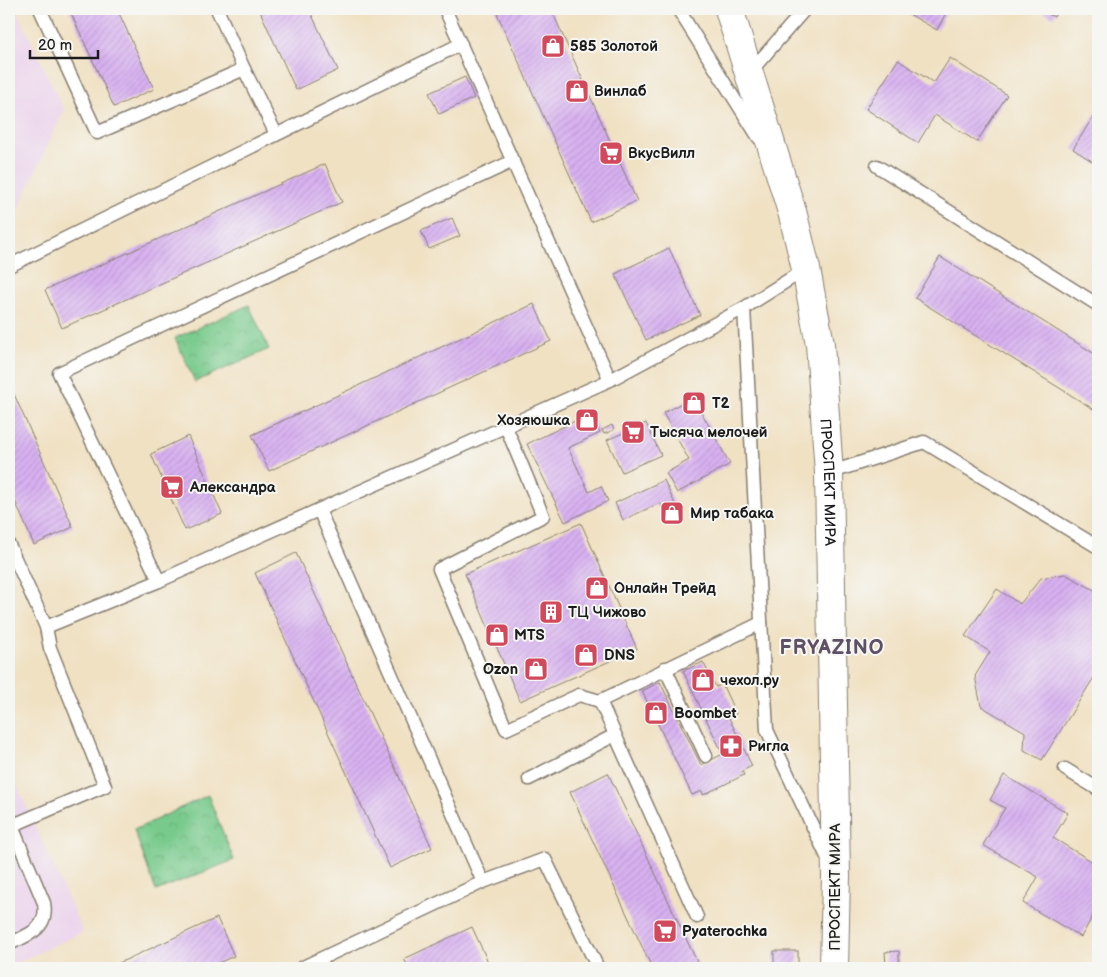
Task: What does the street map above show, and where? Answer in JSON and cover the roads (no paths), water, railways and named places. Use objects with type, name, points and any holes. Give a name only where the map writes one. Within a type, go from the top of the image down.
[{"type":"main road","name":"ПРОСПЕКТ МИРА","points":[[729,9],[793,215],[820,344],[829,473],[836,876],[834,968]]},
{"type":"lane","points":[[40,9],[97,133],[244,69]]},
{"type":"lane","points":[[217,9],[276,134]]},
{"type":"lane","points":[[445,9],[610,380]]},
{"type":"lane","points":[[678,9],[780,170]]},
{"type":"lane","points":[[750,72],[805,9]]},
{"type":"lane","points":[[9,266],[461,44]]},
{"type":"lane","points":[[158,581],[60,373],[513,161]]},
{"type":"lane","points":[[877,166],[1098,305]]},
{"type":"lane","points":[[46,627],[158,581],[610,380],[744,308],[806,270]]},
{"type":"lane","points":[[744,308],[767,730],[836,876]]},
{"type":"lane","points":[[506,427],[543,516],[439,569],[506,728],[580,695],[600,702],[697,917]]},
{"type":"lane","points":[[829,473],[924,442],[1098,547]]},
{"type":"lane","points":[[319,510],[483,882]]},
{"type":"lane","points":[[9,545],[46,627],[50,648],[105,786],[10,822],[46,912],[40,926],[33,932],[9,944]]},
{"type":"lane","points":[[600,702],[665,668],[761,623]]},
{"type":"lane","points":[[665,668],[706,756]]},
{"type":"lane","points":[[528,779],[615,735]]},
{"type":"lane","points":[[1065,769],[1098,789]]},
{"type":"lane","points":[[301,968],[483,882],[545,858],[598,968]]},
{"type":"place","name":"585 Золотой","points":[[553,46]]},
{"type":"place","name":"Винлаб","points":[[577,91]]},
{"type":"place","name":"ВкусВилл","points":[[611,153]]},
{"type":"place","name":"T2","points":[[694,403]]},
{"type":"place","name":"Хозяюшка","points":[[587,420]]},
{"type":"place","name":"Тысяча мелочей","points":[[633,432]]},
{"type":"place","name":"Александра","points":[[172,487]]},
{"type":"place","name":"Мир табака","points":[[672,513]]},
{"type":"place","name":"Онлайн Трейд","points":[[597,588]]},
{"type":"place","name":"ТЦ Чижово","points":[[551,612]]},
{"type":"place","name":"MTS","points":[[497,635]]},
{"type":"place","name":"DNS","points":[[586,655]]},
{"type":"place","name":"Ozon","points":[[536,669]]},
{"type":"place","name":"чехол.ру","points":[[703,680]]},
{"type":"place","name":"Boombet","points":[[656,713]]},
{"type":"place","name":"Ригла","points":[[731,746]]},
{"type":"place","name":"Pyaterochka","points":[[665,931]]},
{"type":"district","name":"FRYAZINO","points":[[832,647]]}]
